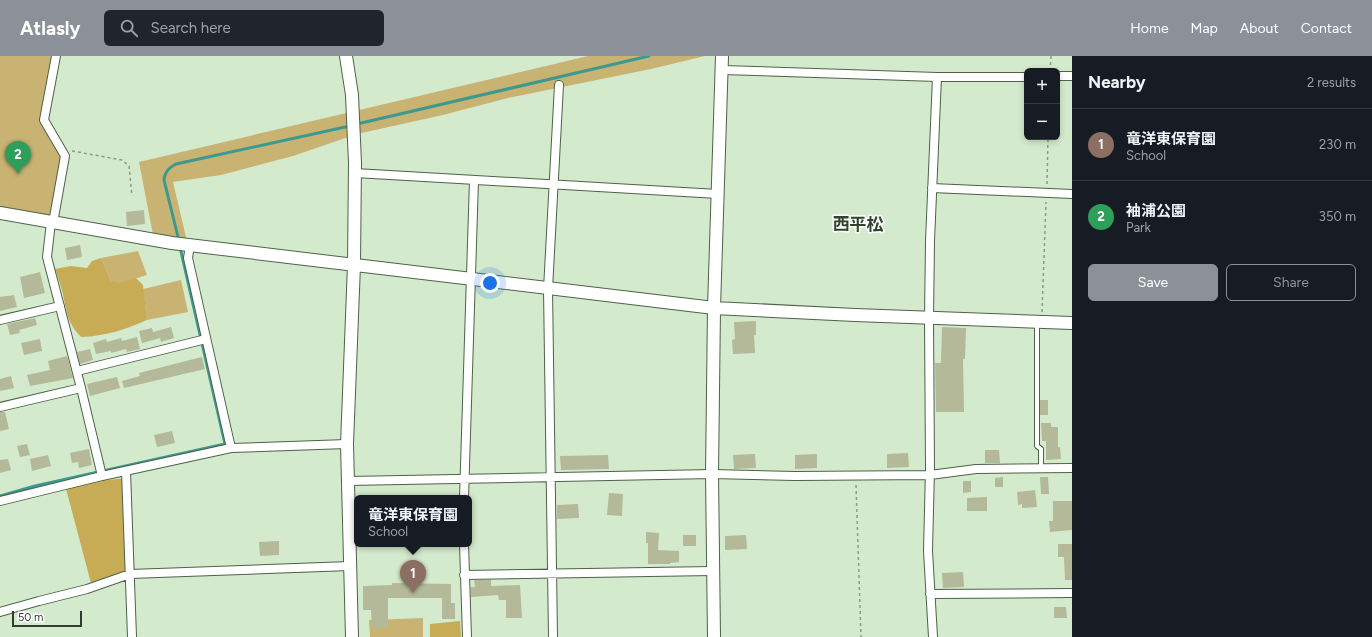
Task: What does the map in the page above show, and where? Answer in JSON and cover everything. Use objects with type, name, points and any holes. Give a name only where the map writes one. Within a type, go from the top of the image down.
[{"type":"street","points":[[56,56],[44,120],[65,156],[52,222],[47,257],[77,371],[102,476]]},
{"type":"street","points":[[346,56],[352,95],[355,173],[354,265],[347,444],[352,637]]},
{"type":"street","points":[[714,637],[712,474],[714,308],[722,56]]},
{"type":"street","points":[[722,70],[937,77],[1024,76]]},
{"type":"street","points":[[1060,76],[1072,76]]},
{"type":"street","points":[[933,637],[928,551],[930,474],[929,318],[930,241],[937,77]]},
{"type":"street","points":[[553,637],[548,289],[559,85]]},
{"type":"street","points":[[355,173],[718,194]]},
{"type":"street","points":[[464,495],[474,180]]},
{"type":"street","points":[[932,188],[1072,194]]},
{"type":"street","points":[[0,213],[190,245],[471,280],[714,308],[1072,323]]},
{"type":"street","points":[[190,245],[188,258],[231,448]]},
{"type":"street","points":[[0,320],[60,306]]},
{"type":"street","points":[[77,371],[206,339]]},
{"type":"street","points":[[0,407],[81,388]]},
{"type":"street","points":[[0,501],[102,476],[231,448],[347,444]]},
{"type":"street","points":[[348,481],[712,474],[930,474],[976,469],[1072,468]]},
{"type":"street","points":[[126,471],[132,637]]},
{"type":"street","points":[[464,547],[467,637]]},
{"type":"street","points":[[0,612],[87,589],[130,574],[350,566]]},
{"type":"street","points":[[464,575],[713,571]]},
{"type":"street","points":[[930,594],[1072,593]]},
{"type":"lane","points":[[1039,322],[1037,446],[1041,449],[1041,468]]},
{"type":"path","points":[[1050,68],[1051,56]]},
{"type":"path","points":[[1039,322],[1047,193],[1048,140]]},
{"type":"path","points":[[61,149],[122,160],[129,166],[132,196]]},
{"type":"path","points":[[856,475],[860,637]]},
{"type":"shaded area","points":[[0,56],[55,56],[44,120],[55,139],[64,164],[51,222],[0,213]]},
{"type":"shaded area","points":[[588,56],[705,56],[651,69],[508,98],[443,115],[357,134],[293,156],[221,175],[173,182],[189,250],[154,240],[139,162]]},
{"type":"shaded area","points":[[138,251],[147,275],[115,285],[111,281],[101,258]]},
{"type":"shaded area","points":[[101,258],[111,281],[119,283],[136,278],[143,285],[147,320],[115,332],[81,337],[73,327],[68,317],[55,269],[71,266],[87,268],[92,261]]},
{"type":"shaded area","points":[[181,280],[188,312],[147,320],[143,289]]},
{"type":"shaded area","points":[[126,478],[130,574],[92,587],[65,485]]},
{"type":"shaded area","points":[[423,618],[423,637],[370,637],[369,620]]},
{"type":"shaded area","points":[[460,621],[461,637],[430,637],[430,624]]},
{"type":"building","points":[[144,210],[145,224],[127,226],[126,212]]},
{"type":"building","points":[[80,245],[82,257],[67,260],[65,248]]},
{"type":"building","points":[[40,272],[45,293],[24,298],[20,277]]},
{"type":"building","points":[[14,295],[17,307],[0,311],[0,297]]},
{"type":"building","points":[[35,318],[37,325],[19,330],[20,333],[10,335],[7,324]]},
{"type":"building","points":[[756,321],[756,335],[754,335],[755,353],[733,354],[732,340],[735,339],[734,322]]},
{"type":"building","points":[[171,327],[174,338],[161,342],[160,338],[142,343],[139,331],[152,328],[153,332]]},
{"type":"building","points":[[942,327],[966,328],[965,359],[963,359],[964,412],[936,412],[935,363],[941,363]]},
{"type":"building","points":[[137,337],[140,349],[127,352],[126,349],[111,353],[111,351],[96,354],[93,343],[106,339],[107,342],[121,338],[122,341]]},
{"type":"building","points":[[40,339],[42,351],[24,355],[21,343]]},
{"type":"building","points":[[90,349],[93,360],[80,364],[77,352]]},
{"type":"building","points":[[67,356],[73,378],[30,386],[27,375],[50,370],[48,361]]},
{"type":"building","points":[[202,357],[205,369],[124,388],[122,381],[140,376],[139,373]]},
{"type":"building","points":[[11,376],[14,388],[0,391],[0,379]]},
{"type":"building","points":[[117,377],[120,388],[90,396],[87,384]]},
{"type":"building","points":[[1040,400],[1048,400],[1048,415],[1040,415]]},
{"type":"building","points":[[0,412],[5,412],[9,429],[0,431]]},
{"type":"building","points":[[1041,423],[1051,423],[1051,427],[1058,427],[1058,447],[1060,447],[1061,459],[1046,460],[1046,441],[1042,441]]},
{"type":"building","points":[[172,431],[175,443],[157,447],[154,435]]},
{"type":"building","points":[[27,444],[30,455],[20,457],[17,446]]},
{"type":"building","points":[[89,449],[92,465],[79,468],[78,462],[72,463],[70,453]]},
{"type":"building","points":[[985,450],[999,450],[1000,463],[985,463]]},
{"type":"building","points":[[908,453],[909,467],[887,468],[887,454]]},
{"type":"building","points":[[755,454],[756,468],[734,469],[733,455]]},
{"type":"building","points":[[817,454],[817,468],[795,469],[795,455]]},
{"type":"building","points":[[48,455],[51,466],[32,471],[30,459]]},
{"type":"building","points":[[608,455],[609,469],[561,470],[560,456]]},
{"type":"building","points":[[8,459],[11,470],[0,473],[0,460]]},
{"type":"building","points":[[1003,477],[1003,487],[995,487],[995,478]]},
{"type":"building","points":[[1040,477],[1048,477],[1049,494],[1041,494]]},
{"type":"building","points":[[963,481],[971,481],[971,492],[963,493]]},
{"type":"building","points":[[1035,490],[1037,507],[1022,508],[1022,504],[1018,505],[1017,492]]},
{"type":"building","points":[[609,493],[623,494],[622,516],[607,515]]},
{"type":"building","points":[[987,497],[987,511],[967,511],[967,498]]},
{"type":"building","points":[[1053,501],[1072,501],[1072,530],[1050,532],[1049,521],[1053,521]]},
{"type":"building","points":[[578,504],[579,518],[557,519],[557,505]]},
{"type":"building","points":[[646,532],[659,533],[658,550],[679,551],[679,562],[670,564],[648,564],[648,543],[646,543]]},
{"type":"building","points":[[683,535],[696,535],[696,546],[683,546]]},
{"type":"building","points":[[746,535],[747,549],[725,550],[725,536]]},
{"type":"building","points":[[279,541],[279,555],[260,556],[259,542]]},
{"type":"building","points":[[1058,544],[1072,544],[1072,580],[1065,580],[1064,557],[1058,557]]},
{"type":"building","points":[[963,572],[964,587],[943,588],[942,573]]},
{"type":"building","points":[[474,580],[491,580],[491,586],[520,585],[522,618],[506,618],[506,600],[499,600],[498,595],[471,597],[471,587],[475,587]]},
{"type":"building","points":[[392,583],[451,584],[451,603],[455,603],[455,619],[442,619],[442,598],[388,598],[388,628],[372,628],[371,610],[363,610],[363,586],[392,585]]},
{"type":"building","points":[[1054,607],[1066,607],[1067,618],[1054,618]]},
{"type":"waterway","points":[[357,124],[649,56]]},
{"type":"waterway","points":[[179,241],[164,180],[166,172],[171,167],[176,164],[350,126]]},
{"type":"waterway","points":[[0,496],[35,486],[225,444],[180,247]]},
{"type":"place","name":"袖浦公園","points":[[18,174]]},
{"type":"place","name":"竜洋東保育園","points":[[413,593]]},
{"type":"district","name":"西平松","points":[[858,224]]}]
